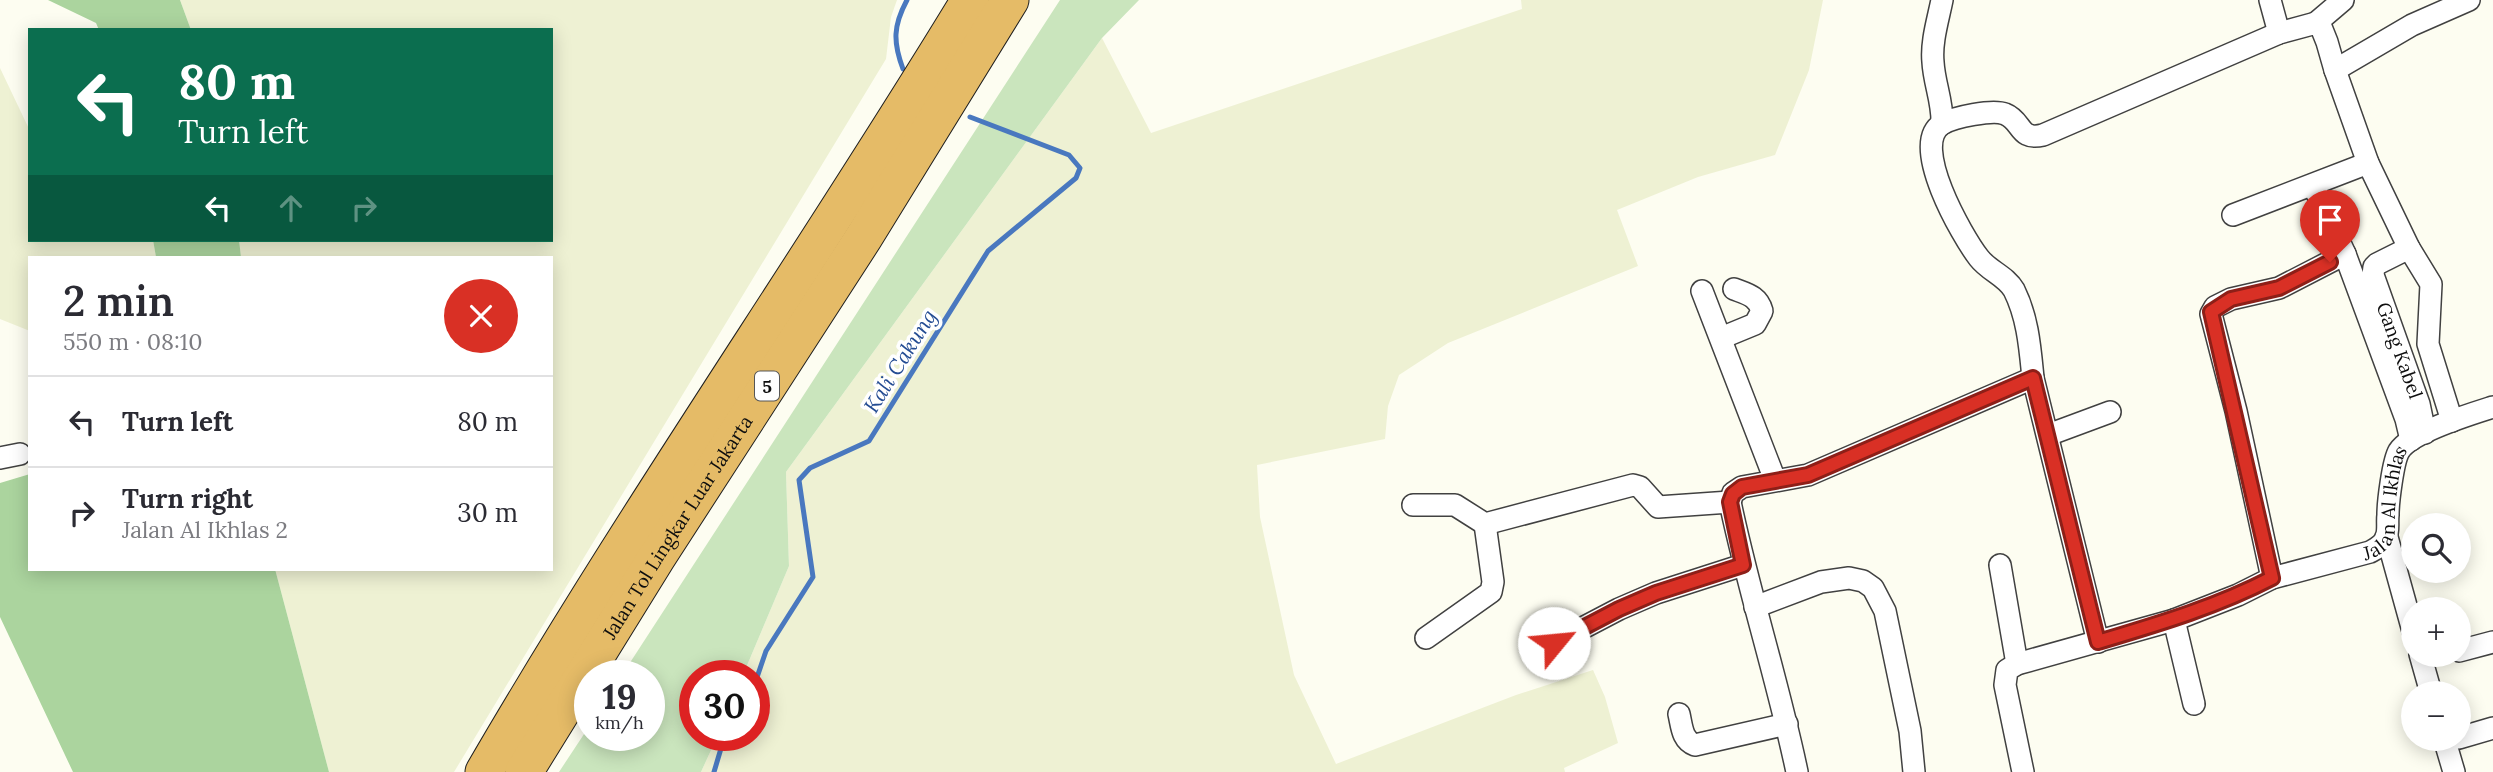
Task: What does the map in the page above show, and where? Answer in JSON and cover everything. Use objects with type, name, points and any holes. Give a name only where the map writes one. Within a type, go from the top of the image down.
[{"type":"highway","name":"Jalan Tol Lingkar Luar Jakarta","points":[[484,772],[619,548],[919,85],[970,0]]},
{"type":"highway","name":"Jalan Tol Lingkar Luar Jakarta","points":[[524,772],[657,557],[864,237],[1010,0]]},
{"type":"street","points":[[1942,0],[1932,60],[1940,97],[1942,124]]},
{"type":"street","points":[[2270,0],[2279,33]]},
{"type":"street","points":[[2098,642],[2033,378],[2029,337],[2021,308],[2006,279],[1979,260],[1953,215],[1931,154],[1932,135],[1942,124],[1972,115],[1996,112],[2006,114],[2026,135],[2033,138],[2043,135],[2279,33],[2316,23],[2343,0]]},
{"type":"street","points":[[2334,70],[2412,25],[2469,0]]},
{"type":"street","points":[[2316,23],[2321,27],[2327,41],[2334,70],[2368,163],[2409,248],[2431,284],[2428,344],[2452,421]]},
{"type":"street","points":[[2233,215],[2368,163]]},
{"type":"street","points":[[2313,185],[2337,258],[2406,419],[2418,436]]},
{"type":"street","name":"Gang Kabel","points":[[2409,248],[2377,264],[2373,275],[2419,404],[2418,436]]},
{"type":"street","points":[[2272,578],[2236,411],[2211,314],[2213,309],[2231,299],[2279,288],[2337,258]]},
{"type":"street","points":[[1721,338],[1755,324],[1762,311],[1760,303],[1752,296],[1734,289]]},
{"type":"street","points":[[1702,291],[1775,480]]},
{"type":"street","points":[[1797,772],[1787,724],[1743,565],[1730,502],[1733,494],[1742,487],[1808,475],[2033,378]]},
{"type":"street","name":"Jalan Al Ikhlas","points":[[2017,664],[2174,620],[2238,595],[2272,578],[2380,547],[2386,537],[2390,489],[2398,452],[2418,436],[2493,407]]},
{"type":"street","points":[[2048,435],[2110,412]]},
{"type":"street","points":[[1413,505],[1455,505],[1485,524],[1633,485],[1640,488],[1658,507],[1730,502]]},
{"type":"street","points":[[1426,638],[1491,592],[1493,582],[1485,524]]},
{"type":"street","points":[[2386,537],[2403,597]]},
{"type":"street","points":[[1554,643],[1656,593],[1743,565]]},
{"type":"street","points":[[2000,565],[2017,664],[2007,670],[2005,685],[2023,772]]},
{"type":"street","points":[[1755,607],[1821,582],[1849,578],[1863,581],[1873,588],[1885,611],[1910,731],[1914,772]]},
{"type":"street","points":[[2174,620],[2194,704]]},
{"type":"street","points":[[2471,648],[2493,642]]},
{"type":"street","points":[[1679,714],[1683,734],[1688,742],[1695,745],[1787,724]]},
{"type":"street","points":[[2471,734],[2493,728]]},
{"type":"street","points":[[2452,751],[2454,772]]},
{"type":"green space","points":[[48,0],[180,0],[190,28],[98,28],[96,23]]},
{"type":"green space","points":[[180,0],[897,0],[891,17],[886,59],[454,772],[329,772],[276,571],[553,571],[553,256],[241,256],[239,242],[553,242],[553,28],[190,28]]},
{"type":"green space","points":[[1060,0],[1139,0],[1102,38],[786,472],[789,566],[749,660],[679,660],[679,751],[711,751],[701,772],[559,772],[574,749],[665,751],[665,660],[632,660]]},
{"type":"green space","points":[[1521,0],[1823,0],[1809,70],[1775,155],[1698,177],[1617,210],[1638,266],[1448,343],[1399,375],[1388,406],[1385,439],[1257,465],[1260,517],[1294,675],[1336,764],[1516,695],[1593,670],[1605,697],[1618,743],[1564,768],[1565,772],[701,772],[711,751],[770,751],[770,660],[749,660],[789,566],[786,472],[1102,38],[1151,133],[1522,9]]},
{"type":"green space","points":[[0,68],[28,127],[28,242],[153,242],[156,256],[28,256],[28,330],[0,319]]},
{"type":"green space","points":[[153,242],[239,242],[241,256],[156,256]]},
{"type":"green space","points":[[28,475],[28,571],[276,571],[329,772],[73,772],[0,617],[0,483]]},
{"type":"waterway","name":"Kali Cakung","points":[[903,69],[897,50],[896,34],[907,0]]},
{"type":"waterway","name":"Kali Cakung","points":[[763,660],[813,577],[799,480],[810,468],[869,441],[988,251],[1076,178],[1080,168],[1069,155],[970,117]]},
{"type":"waterway","name":"Kali Cakung","points":[[714,772],[720,751]]},
{"type":"route","points":[[1554,643],[1656,593],[1743,565],[1730,502],[1733,494],[1742,487],[1808,475],[2033,378],[2098,642],[2174,620],[2238,595],[2272,578],[2236,411],[2211,312],[2231,299],[2279,288],[2330,262]]}]
